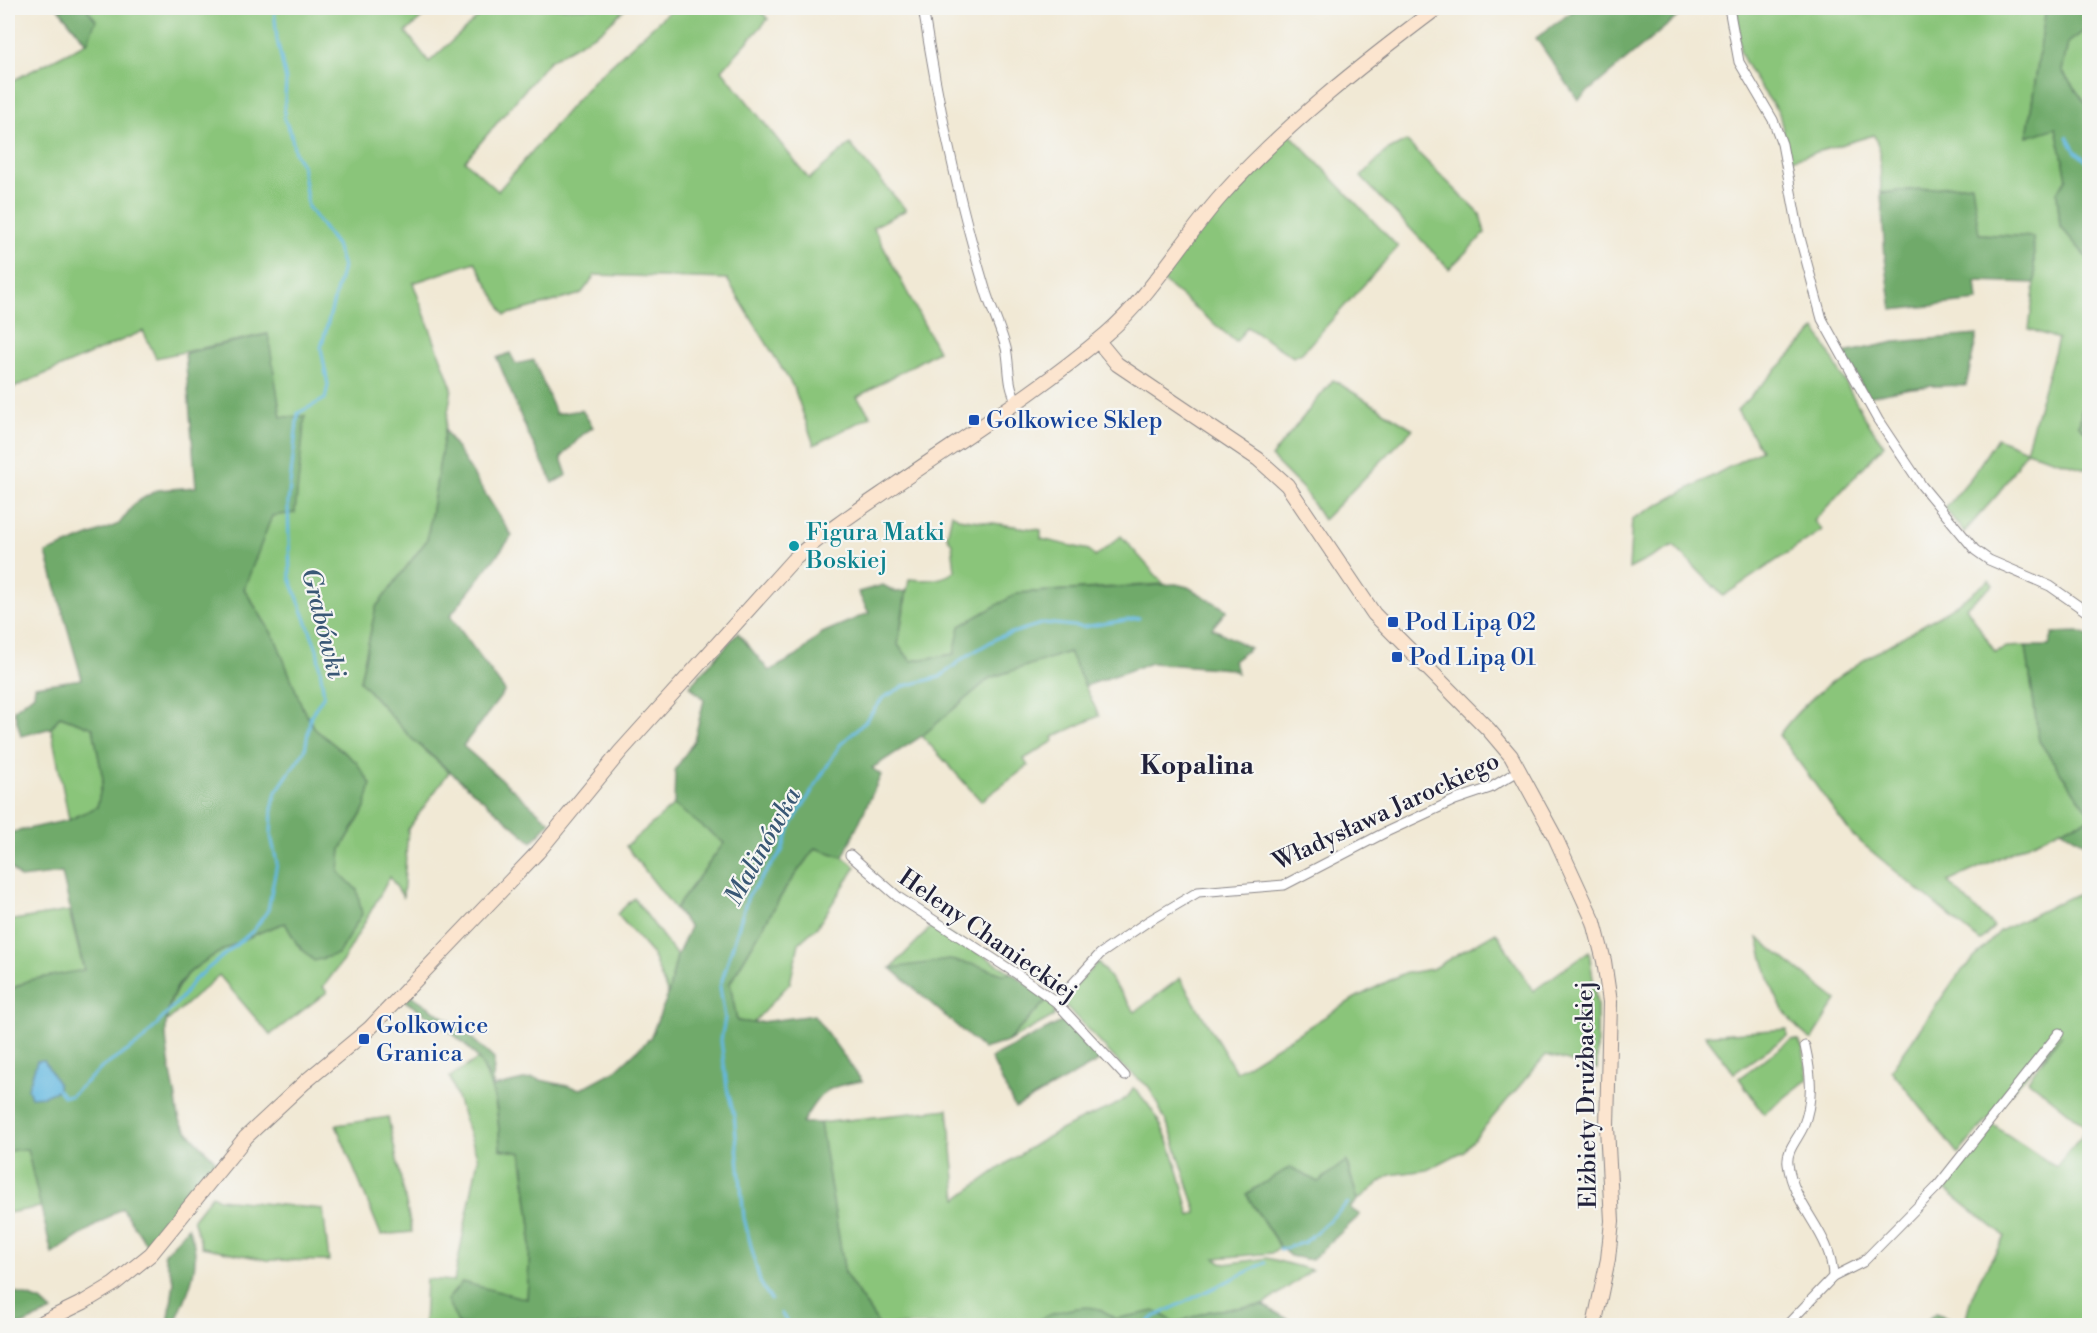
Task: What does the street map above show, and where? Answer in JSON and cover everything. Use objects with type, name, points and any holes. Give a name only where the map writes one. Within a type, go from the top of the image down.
[{"type":"street","points":[[923,8],[933,76],[960,193],[986,293],[1006,350],[1013,394],[1017,401]]},
{"type":"street","points":[[35,1326],[105,1289],[133,1270],[151,1254],[246,1137],[301,1086],[369,1029],[538,852],[620,752],[793,560],[829,530],[1017,401],[1098,341],[1117,324],[1221,196],[1283,133],[1344,80],[1437,8]]},
{"type":"street","points":[[1729,8],[1738,62],[1773,120],[1782,144],[1814,299],[1832,340],[1863,395],[1922,486],[1975,550],[1989,560],[2054,588],[2090,614]]},
{"type":"street","name":"Elżbiety Drużbackiej","points":[[1098,341],[1117,364],[1225,436],[1277,475],[1301,503],[1369,608],[1489,729],[1520,770],[1586,902],[1599,940],[1608,981],[1611,1038],[1608,1126],[1612,1221],[1608,1259],[1594,1326]]},
{"type":"street","name":"Władysława Jarockiego","points":[[1056,1002],[1100,954],[1146,922],[1197,892],[1284,885],[1386,832],[1455,800],[1490,788],[1520,770]]},
{"type":"street","name":"Heleny Chanieckiej","points":[[850,855],[898,897],[1056,1002],[1125,1076]]},
{"type":"street","points":[[1786,1326],[1833,1277],[1863,1262],[1936,1187],[2059,1033]]},
{"type":"street","points":[[1804,1046],[1811,1069],[1808,1112],[1787,1161],[1794,1190],[1832,1257],[1833,1277]]},
{"type":"green space","points":[[58,8],[433,8],[406,32],[429,62],[488,8],[626,8],[601,31],[549,61],[465,161],[498,191],[592,82],[673,8],[758,8],[768,19],[722,70],[809,179],[850,144],[906,210],[873,227],[938,351],[857,397],[871,416],[814,445],[794,388],[727,279],[595,275],[581,294],[505,315],[475,262],[413,283],[452,388],[427,540],[376,607],[360,681],[410,737],[449,772],[408,829],[403,897],[390,877],[344,959],[323,987],[327,992],[270,1035],[219,975],[165,1023],[172,1000],[183,980],[202,963],[215,954],[260,932],[285,923],[297,944],[357,890],[338,872],[341,849],[365,808],[356,762],[316,730],[303,709],[276,640],[244,589],[305,416],[281,418],[267,334],[156,358],[143,331],[8,390],[8,83],[86,43]]},
{"type":"green space","points":[[58,8],[86,8],[96,20],[87,43]]},
{"type":"green space","points":[[1577,8],[1688,8],[1578,100],[1536,38]]},
{"type":"green space","points":[[1737,8],[2046,8],[2027,137],[2056,127],[2067,178],[2057,193],[2060,226],[2089,260],[2088,373],[2079,426],[2089,435],[2089,470],[2026,451],[1999,493],[1964,532],[1945,509],[1973,475],[1997,438],[2026,450],[2058,339],[2029,329],[2035,283],[2033,237],[1978,234],[1971,184],[1881,193],[1880,152],[1874,135],[1790,160],[1779,113],[1754,78],[1740,52]]},
{"type":"green space","points":[[2046,8],[2089,8],[2089,27],[2068,43],[2062,71],[2089,108],[2089,260],[2060,226],[2057,192],[2067,178],[2056,128],[2027,137]]},
{"type":"green space","points":[[2089,27],[2089,108],[2062,71],[2068,43]]},
{"type":"green space","points":[[1288,132],[1398,247],[1302,353],[1293,357],[1247,327],[1236,342],[1164,282],[1164,274],[1214,209]]},
{"type":"green space","points":[[1406,141],[1480,214],[1485,233],[1449,269],[1361,177],[1385,152]]},
{"type":"green space","points":[[1972,184],[1979,234],[2033,237],[2035,283],[1976,281],[1978,301],[1892,310],[1885,258],[1881,193]]},
{"type":"green space","points":[[1816,329],[1866,420],[1884,445],[1814,521],[1822,530],[1723,596],[1674,546],[1629,569],[1632,519],[1761,450],[1737,410]]},
{"type":"green space","points":[[268,334],[281,417],[305,416],[295,513],[272,516],[244,589],[276,640],[303,709],[316,730],[356,762],[371,784],[365,808],[341,849],[339,872],[357,890],[362,914],[338,954],[314,961],[297,944],[285,923],[231,946],[204,962],[184,978],[169,1004],[166,1034],[178,1113],[186,1129],[217,1162],[185,1197],[150,1250],[122,1208],[52,1254],[27,1149],[8,1151],[8,991],[29,980],[84,970],[62,873],[20,878],[8,865],[8,833],[69,820],[97,807],[103,779],[93,728],[60,716],[51,728],[21,736],[14,710],[34,694],[35,686],[82,679],[46,553],[119,524],[135,503],[157,490],[196,487],[185,353]]},
{"type":"green space","points":[[1977,335],[1966,386],[1916,387],[1868,397],[1844,353],[1895,342]]},
{"type":"green space","points":[[2089,345],[2089,435],[2079,426],[2088,373]]},
{"type":"green space","points":[[510,353],[516,364],[534,360],[556,414],[582,410],[593,427],[581,436],[561,458],[567,475],[553,483],[528,434],[497,358]]},
{"type":"green space","points":[[1333,380],[1413,429],[1323,520],[1303,489],[1271,457]]},
{"type":"green space","points":[[445,430],[512,536],[450,616],[505,691],[463,746],[550,822],[532,842],[410,737],[360,681],[376,607],[427,540]]},
{"type":"green space","points":[[952,513],[958,518],[1041,530],[1041,539],[1089,550],[1095,557],[1121,536],[1164,584],[1018,593],[954,654],[911,661],[898,645],[909,579],[939,579],[955,571],[952,544],[947,536]]},
{"type":"green space","points":[[1989,580],[1993,585],[1966,607],[1995,652],[2006,647],[2026,646],[2039,741],[2089,813],[2089,819],[2061,829],[1948,882],[1994,927],[1980,941],[1852,835],[1779,735],[1801,709],[1825,687],[1851,668],[1963,600]]},
{"type":"green space","points":[[1176,584],[1188,587],[1227,610],[1212,628],[1250,648],[1233,661],[1238,673],[1230,669],[1151,663],[1085,686],[1069,652],[990,678],[922,736],[872,768],[881,775],[843,857],[815,848],[787,886],[730,983],[737,1021],[753,1023],[814,1015],[862,1081],[832,1088],[825,1092],[802,1123],[820,1123],[845,1274],[879,1325],[459,1325],[447,1300],[462,1282],[527,1299],[531,1227],[522,1153],[500,1149],[494,1095],[478,1059],[449,1031],[405,1001],[411,995],[461,1028],[494,1059],[493,1087],[532,1078],[581,1089],[616,1070],[650,1038],[668,995],[677,956],[690,927],[675,909],[724,843],[674,805],[675,770],[694,741],[704,700],[690,686],[738,633],[769,671],[797,656],[822,633],[869,613],[858,592],[883,585],[896,592],[906,591],[898,645],[911,661],[954,654],[960,626],[1018,593]]},
{"type":"green space","points":[[2078,632],[2089,636],[2089,813],[2039,741],[2026,646],[2049,646],[2053,633]]},
{"type":"green space","points":[[1069,652],[1099,716],[1053,737],[1054,741],[1024,759],[1028,766],[981,801],[922,736],[990,678]]},
{"type":"green space","points":[[60,716],[93,728],[103,779],[97,807],[69,820],[51,728]]},
{"type":"green space","points":[[674,805],[725,842],[675,909],[626,846]]},
{"type":"green space","points":[[2089,819],[2089,847],[2061,829]]},
{"type":"green space","points":[[815,848],[843,857],[856,867],[817,927],[799,943],[790,983],[753,1023],[737,1021],[730,983],[787,886]]},
{"type":"green space","points":[[2089,891],[2089,1325],[1966,1325],[1974,1291],[2005,1237],[1945,1189],[1993,1125],[2056,1167],[2088,1128],[2028,1080],[2062,1034],[1958,1154],[1891,1070],[1957,976],[2000,931],[2074,895]]},
{"type":"green space","points":[[634,898],[677,956],[668,995],[652,954],[617,914]]},
{"type":"green space","points":[[69,911],[84,971],[29,980],[8,991],[8,921]]},
{"type":"green space","points":[[933,925],[1012,973],[1002,974],[977,965],[891,968]]},
{"type":"green space","points":[[1496,932],[1533,991],[1589,951],[1597,1006],[1597,1069],[1546,1055],[1464,1151],[1427,1170],[1390,1175],[1358,1200],[1347,1162],[1318,1183],[1253,1206],[1280,1247],[1273,1253],[1215,1258],[1225,1264],[1267,1258],[1312,1270],[1263,1305],[1210,1311],[1176,1323],[1155,1311],[1115,1319],[1100,1309],[1031,1325],[879,1325],[845,1274],[820,1123],[948,1109],[957,1199],[1049,1136],[1119,1103],[1130,1094],[1133,1088],[1145,1101],[1164,1131],[1176,1164],[1190,1216],[1197,1213],[1171,1132],[1149,1087],[1120,1064],[1061,1001],[1098,962],[1135,1012],[1180,978],[1236,1072],[1355,998],[1402,974],[1432,969]]},
{"type":"green space","points":[[1758,938],[1837,1000],[1812,1040],[1790,1019],[1775,995]]},
{"type":"green space","points":[[949,960],[977,965],[1002,974],[1012,973],[1047,1000],[1007,1042],[983,1049],[891,968]]},
{"type":"green space","points":[[1047,1000],[1054,1007],[1054,1016],[1007,1042]]},
{"type":"green space","points":[[1067,1019],[1104,1058],[1015,1108],[991,1058]]},
{"type":"green space","points":[[1787,1029],[1787,1036],[1734,1073],[1705,1035]]},
{"type":"green space","points":[[1791,1040],[1798,1041],[1803,1048],[1808,1079],[1764,1114],[1739,1078]]},
{"type":"green space","points":[[479,1058],[495,1102],[500,1148],[521,1152],[531,1227],[527,1300],[462,1282],[459,1325],[424,1326],[426,1279],[454,1281],[478,1159],[450,1077]]},
{"type":"green space","points":[[388,1117],[412,1232],[381,1235],[336,1125]]},
{"type":"green space","points":[[27,1149],[41,1207],[8,1213],[8,1151]]},
{"type":"green space","points":[[1346,1161],[1358,1200],[1350,1208],[1360,1215],[1311,1260],[1290,1256],[1280,1247],[1246,1194],[1290,1167],[1318,1182]]},
{"type":"green space","points":[[212,1195],[219,1199],[323,1209],[329,1261],[267,1260],[202,1247],[193,1219]]},
{"type":"green space","points":[[188,1227],[195,1252],[193,1277],[174,1325],[168,1325],[174,1282],[164,1255]]},
{"type":"green space","points":[[8,1290],[41,1301],[52,1311],[22,1325],[8,1326]]},
{"type":"green space","points":[[1263,1305],[1298,1325],[1031,1325],[1044,1317],[1083,1307],[1099,1309],[1115,1319],[1155,1311],[1176,1323],[1210,1311]]},
{"type":"green space","points":[[1935,1313],[1952,1319],[1951,1325],[1922,1325]]},
{"type":"water","points":[[44,1060],[58,1084],[58,1090],[44,1096],[31,1097],[28,1088],[37,1061]]},
{"type":"waterway","name":"Grabówki","points":[[58,1090],[63,1096],[70,1096],[103,1067],[141,1042],[182,997],[193,981],[254,930],[268,910],[277,863],[271,836],[272,809],[276,792],[305,750],[311,715],[324,695],[317,649],[290,578],[288,503],[298,413],[325,399],[328,385],[321,348],[343,267],[336,245],[308,207],[302,165],[295,153],[291,134],[284,118],[286,80],[277,40],[274,8]]},
{"type":"waterway","points":[[2067,137],[2075,151],[2090,164]]},
{"type":"waterway","name":"Malinówka","points":[[771,1300],[760,1282],[744,1218],[734,1115],[727,1088],[721,1040],[725,1018],[720,987],[748,896],[782,851],[790,827],[840,745],[865,722],[883,698],[904,686],[940,677],[962,659],[999,637],[1044,623],[1083,627],[1139,618]]},
{"type":"waterway","points":[[1280,1250],[1305,1242],[1348,1203]]},
{"type":"waterway","points":[[1144,1326],[1154,1317],[1265,1263]]},
{"type":"waterway","name":"Malinówka","points":[[781,1313],[790,1326]]},
{"type":"place","name":"Golkowice Sklep","points":[[974,420]]},
{"type":"place","name":"Figura Matki Boskiej","points":[[794,546]]},
{"type":"place","name":"Pod Lipą 02","points":[[1393,622]]},
{"type":"place","name":"Pod Lipą 01","points":[[1397,657]]},
{"type":"place","name":"Golkowice Granica","points":[[364,1039]]},
{"type":"district","name":"Kopalina","points":[[1197,765]]}]
